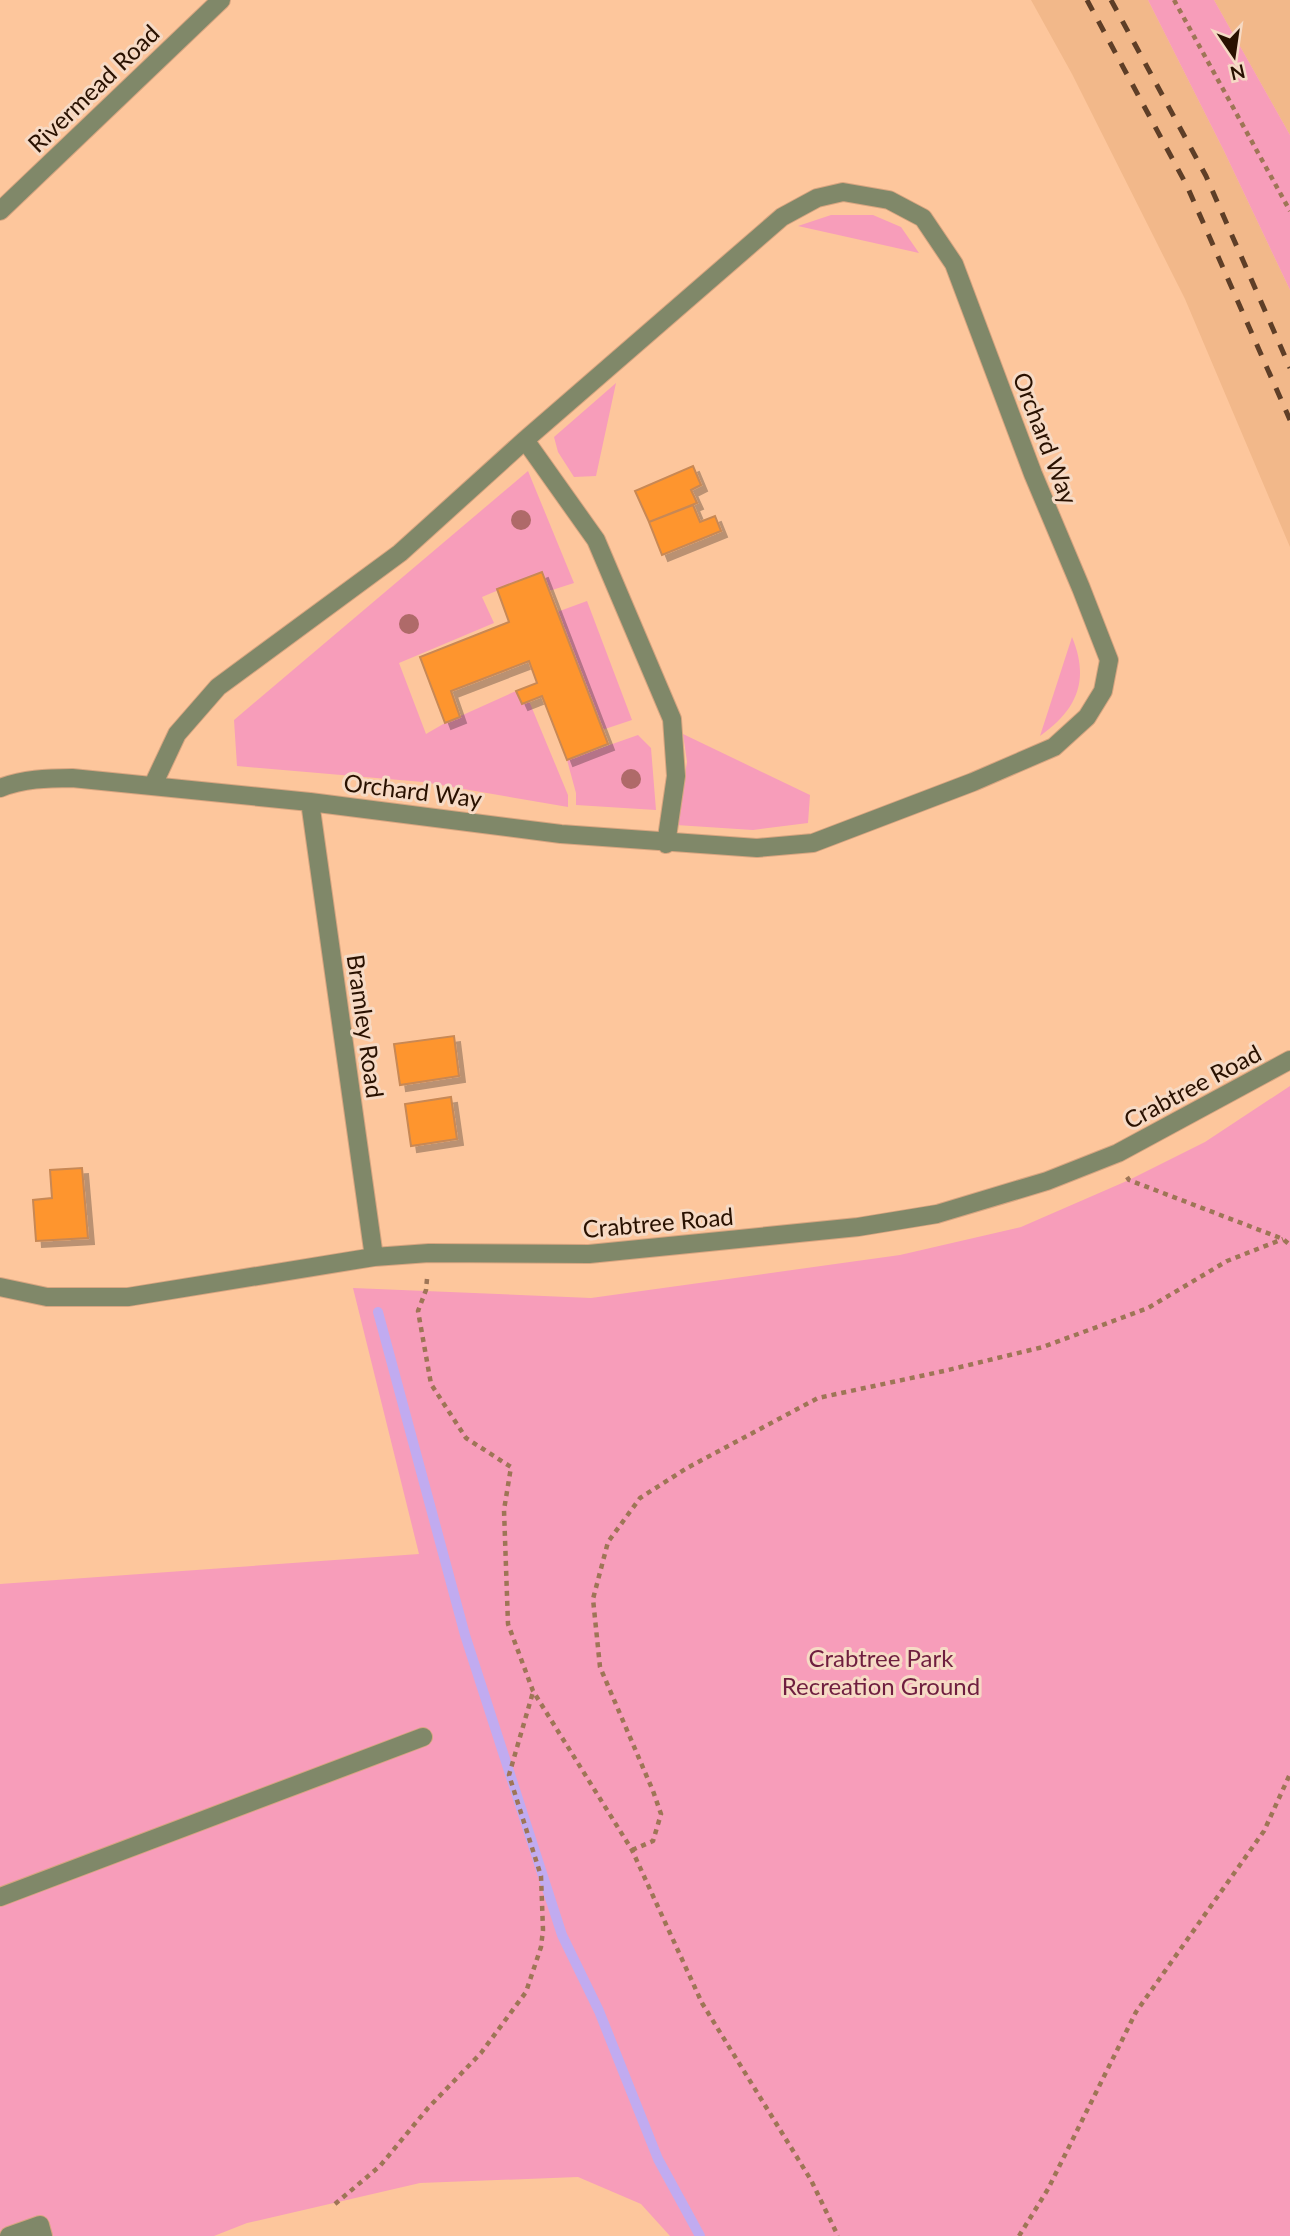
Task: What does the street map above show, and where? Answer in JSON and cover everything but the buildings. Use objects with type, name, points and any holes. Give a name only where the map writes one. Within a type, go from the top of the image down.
[{"type":"street","name":"Rivermead Road","points":[[0,211],[221,0]]},
{"type":"street","name":"Orchard Way","points":[[0,788],[45,778],[153,785],[666,844],[757,848],[813,843],[973,782],[1054,747],[1087,717],[1103,691],[1109,660],[1033,474],[954,264],[923,218],[889,200],[843,192],[817,198],[782,217],[525,440],[400,553],[218,687],[177,734],[153,785]]},
{"type":"street","points":[[525,440],[596,540],[671,719],[676,776],[666,844]]},
{"type":"street","name":"Bramley Road","points":[[310,802],[374,1258]]},
{"type":"street","name":"Crabtree Road","points":[[0,1287],[47,1297],[128,1297],[374,1258],[429,1253],[589,1254],[858,1227],[937,1214],[1047,1181],[1118,1153],[1290,1060]]},
{"type":"street","points":[[0,1897],[423,1737]]},
{"type":"street","points":[[9,2236],[40,2225],[43,2236]]},
{"type":"path","points":[[1174,0],[1290,211]]},
{"type":"path","points":[[1118,1153],[1129,1180],[1283,1239],[1290,1245]]},
{"type":"path","points":[[632,1850],[653,1841],[661,1814],[600,1667],[593,1599],[608,1542],[640,1498],[698,1462],[818,1398],[1043,1347],[1148,1308],[1227,1261],[1283,1239]]},
{"type":"path","points":[[429,1253],[426,1290],[418,1311],[431,1384],[466,1438],[511,1467],[504,1510],[509,1624],[533,1691],[632,1850],[702,2003],[811,2180],[838,2236]]},
{"type":"path","points":[[335,2204],[380,2165],[428,2108],[481,2053],[526,1992],[541,1947],[541,1876],[509,1775],[533,1691]]},
{"type":"path","points":[[1019,2236],[1048,2189],[1136,2011],[1264,1831],[1290,1774]]},
{"type":"shaded area","points":[[1031,0],[1148,0],[1290,290],[1290,547],[1185,299],[1072,74]]},
{"type":"shaded area","points":[[1214,0],[1290,0],[1290,135]]},
{"type":"green space","points":[[1148,0],[1214,0],[1290,135],[1290,290],[1224,151]]},
{"type":"green space","points":[[831,215],[873,215],[901,227],[919,253],[798,226]]},
{"type":"green space","points":[[616,383],[596,476],[574,477],[558,452],[554,437]]},
{"type":"green space","points":[[528,471],[574,583],[549,591],[542,572],[482,597],[494,623],[399,663],[426,734],[516,691],[522,704],[529,701],[568,795],[568,807],[423,782],[237,766],[234,720]]},
{"type":"green space","points":[[587,601],[632,720],[602,730],[557,612]]},
{"type":"green space","points":[[1072,637],[1080,667],[1077,693],[1063,716],[1040,736]]},
{"type":"green space","points":[[683,734],[810,795],[808,823],[753,830],[676,825],[687,762]]},
{"type":"green space","points":[[638,735],[651,748],[656,810],[576,805],[576,793],[567,760]]},
{"type":"green space","name":"Crabtree Park Recreation Ground","points":[[1290,1086],[1290,2236],[670,2236],[641,2204],[578,2177],[420,2183],[247,2223],[214,2236],[0,2236],[0,1584],[419,1554],[353,1288],[591,1298],[900,1255],[1021,1227],[1129,1180],[1205,1142]]},
{"type":"waterway","points":[[378,1312],[465,1635],[562,1935],[599,2011],[658,2159],[700,2236]]},
{"type":"railway","points":[[1087,0],[1187,186],[1290,420]]},
{"type":"railway","points":[[1111,0],[1206,176],[1290,368]]}]
